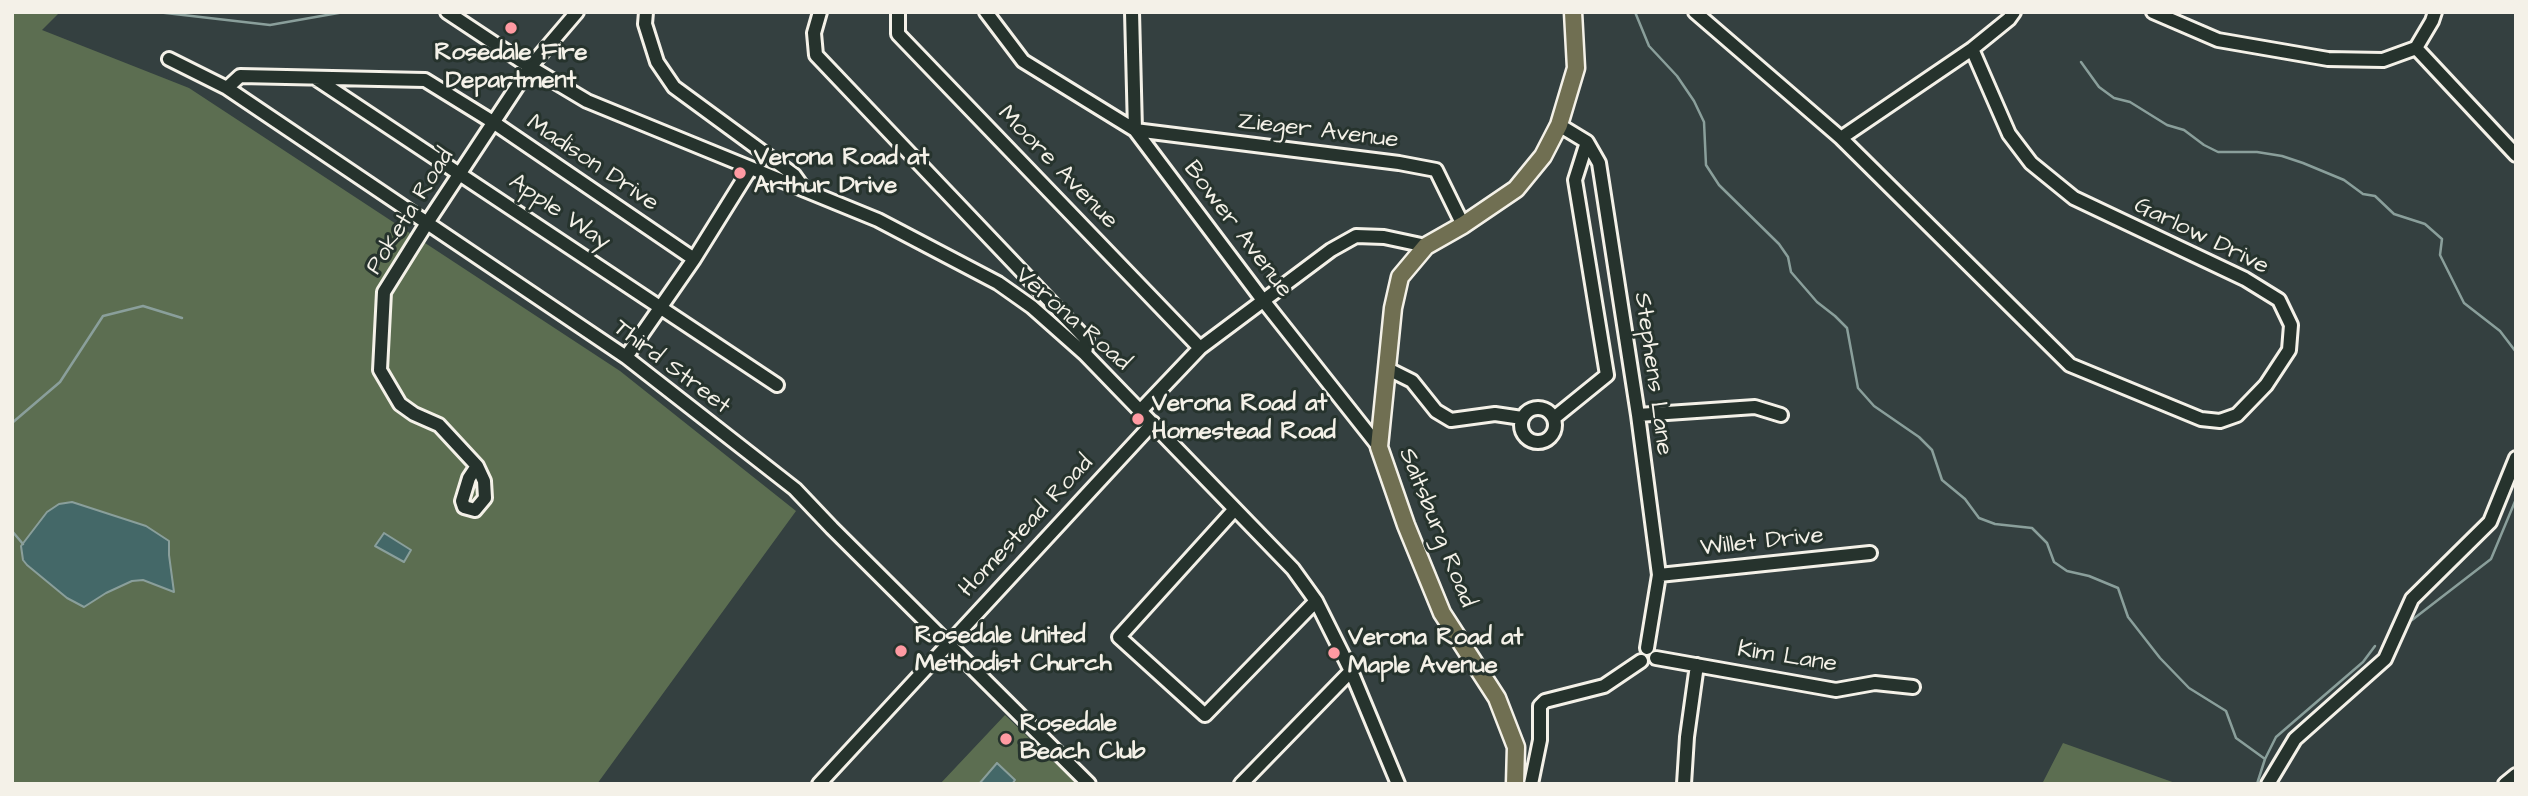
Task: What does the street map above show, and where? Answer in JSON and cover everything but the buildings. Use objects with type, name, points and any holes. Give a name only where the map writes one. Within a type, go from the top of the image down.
[{"type":"main road","name":"Saltsburg Road","points":[[1516,784],[1516,747],[1497,698],[1442,613],[1406,525],[1379,447],[1393,308],[1400,277],[1426,246],[1516,189],[1543,156],[1559,125],[1576,68],[1573,12]]},
{"type":"street","name":"Verona Road","points":[[447,12],[530,68],[587,101],[878,220],[998,283],[1032,307],[1085,354],[1141,410],[1293,569],[1316,601],[1351,671],[1398,784]]},
{"type":"street","name":"Poketa Road","points":[[477,466],[439,425],[414,414],[401,404],[380,370],[384,292],[530,68],[577,12]]},
{"type":"street","points":[[646,12],[645,24],[657,62],[674,87],[794,175],[804,190]]},
{"type":"street","points":[[820,12],[814,33],[816,55],[1087,340],[1085,354]]},
{"type":"street","name":"Moore Avenue","points":[[898,12],[898,33],[1200,348]]},
{"type":"street","points":[[986,12],[1023,61],[1135,130]]},
{"type":"street","points":[[1132,12],[1135,130]]},
{"type":"street","name":"Garlow Drive","points":[[1695,12],[1841,138],[2070,365],[2201,419],[2220,421],[2237,415],[2266,384],[2289,350],[2291,325],[2279,300],[2245,279],[2074,198],[2031,163],[2009,134],[1972,49]]},
{"type":"street","points":[[1841,138],[1972,49],[2010,19],[2014,12]]},
{"type":"street","points":[[2153,12],[2218,40],[2328,59],[2383,60],[2416,48],[2435,12]]},
{"type":"street","points":[[2416,48],[2516,155]]},
{"type":"street","name":"Third Street","points":[[169,59],[227,88],[626,357],[795,489],[1089,784]]},
{"type":"street","name":"Madison Drive","points":[[227,88],[240,76],[425,80],[493,122],[694,259]]},
{"type":"street","name":"Apple Way","points":[[315,78],[777,385]]},
{"type":"street","points":[[1554,418],[1607,375],[1575,180],[1587,142],[1559,125]]},
{"type":"street","name":"Zieger Avenue","points":[[1135,130],[1436,170],[1463,225]]},
{"type":"street","name":"Bower Avenue","points":[[1135,130],[1262,299],[1379,447]]},
{"type":"street","name":"Stephens Lane","points":[[1587,142],[1599,163],[1638,415],[1658,575],[1652,653]]},
{"type":"street","points":[[626,357],[694,259],[750,169]]},
{"type":"street","points":[[1141,410],[1200,348],[1331,250],[1356,236],[1384,237],[1426,246]]},
{"type":"street","points":[[1388,369],[1412,381],[1436,411],[1451,420],[1495,414],[1522,418]]},
{"type":"street","points":[[1541,407],[1554,418],[1553,433],[1536,442],[1524,434],[1521,428],[1522,418],[1530,409],[1541,407]]},
{"type":"street","points":[[1638,415],[1755,407],[1781,415]]},
{"type":"street","name":"Homestead Road","points":[[819,784],[1153,424]]},
{"type":"street","points":[[2268,784],[2295,739],[2385,659],[2412,599],[2490,523],[2516,458]]},
{"type":"street","points":[[1235,509],[1119,637],[1205,715],[1316,601]]},
{"type":"street","name":"Willet Drive","points":[[1658,575],[1870,554]]},
{"type":"street","points":[[1531,784],[1540,740],[1540,706],[1545,701],[1604,686],[1641,661],[1651,664],[1652,653]]},
{"type":"street","name":"Kim Lane","points":[[1652,653],[1697,666],[1751,673],[1836,690],[1875,683],[1913,687]]},
{"type":"street","points":[[1684,784],[1686,737],[1697,666]]},
{"type":"street","points":[[1241,784],[1351,671]]},
{"type":"street","points":[[2505,784],[2516,775]]},
{"type":"green space","points":[[12,12],[60,12],[42,30],[189,88],[620,371],[796,511],[597,784],[12,784]]},
{"type":"green space","name":"Rosedale Beach Club","points":[[1005,715],[1077,784],[940,784]]},
{"type":"green space","points":[[2063,743],[2178,784],[2042,784]]},
{"type":"water","points":[[72,502],[146,526],[169,541],[174,592],[143,580],[132,581],[84,607],[67,598],[27,565],[23,560],[21,546],[47,512],[59,504]]},
{"type":"water","points":[[384,533],[411,550],[404,562],[375,546]]},
{"type":"water","points":[[997,763],[1015,780],[1012,784],[979,784]]},
{"type":"waterway","points":[[157,12],[270,25],[344,12]]},
{"type":"waterway","points":[[1635,12],[1649,46],[1677,76],[1694,101],[1704,122],[1706,165],[1719,185],[1779,244],[1788,257],[1791,272],[1817,302],[1847,328],[1858,388],[1874,406],[1919,437],[1932,450],[1942,480],[1965,499],[1979,518],[1995,524],[2032,528],[2047,543],[2054,562],[2067,571],[2089,576],[2118,588],[2128,617],[2160,658],[2189,688],[2226,711],[2236,738],[2265,759]]},
{"type":"waterway","points":[[2081,62],[2099,87],[2114,98],[2130,102],[2167,125],[2184,130],[2218,152],[2257,152],[2303,163],[2344,180],[2363,194],[2375,196],[2394,214],[2425,224],[2442,239],[2440,255],[2464,303],[2500,331],[2516,352]]},
{"type":"waterway","points":[[12,423],[60,382],[103,316],[143,306],[182,318]]},
{"type":"waterway","points":[[2412,620],[2491,559],[2516,499]]},
{"type":"waterway","points":[[12,531],[23,544]]},
{"type":"waterway","points":[[2257,784],[2276,737],[2363,662],[2375,646]]},
{"type":"place","name":"Rosedale Fire Department","points":[[511,28]]},
{"type":"place","name":"Verona Road at Arthur Drive","points":[[740,173]]},
{"type":"place","name":"Verona Road at Homestead Road","points":[[1138,419]]},
{"type":"place","name":"Rosedale United Methodist Church","points":[[901,651]]},
{"type":"place","name":"Verona Road at Maple Avenue","points":[[1334,653]]},
{"type":"place","name":"Rosedale Beach Club","points":[[1006,739]]}]
